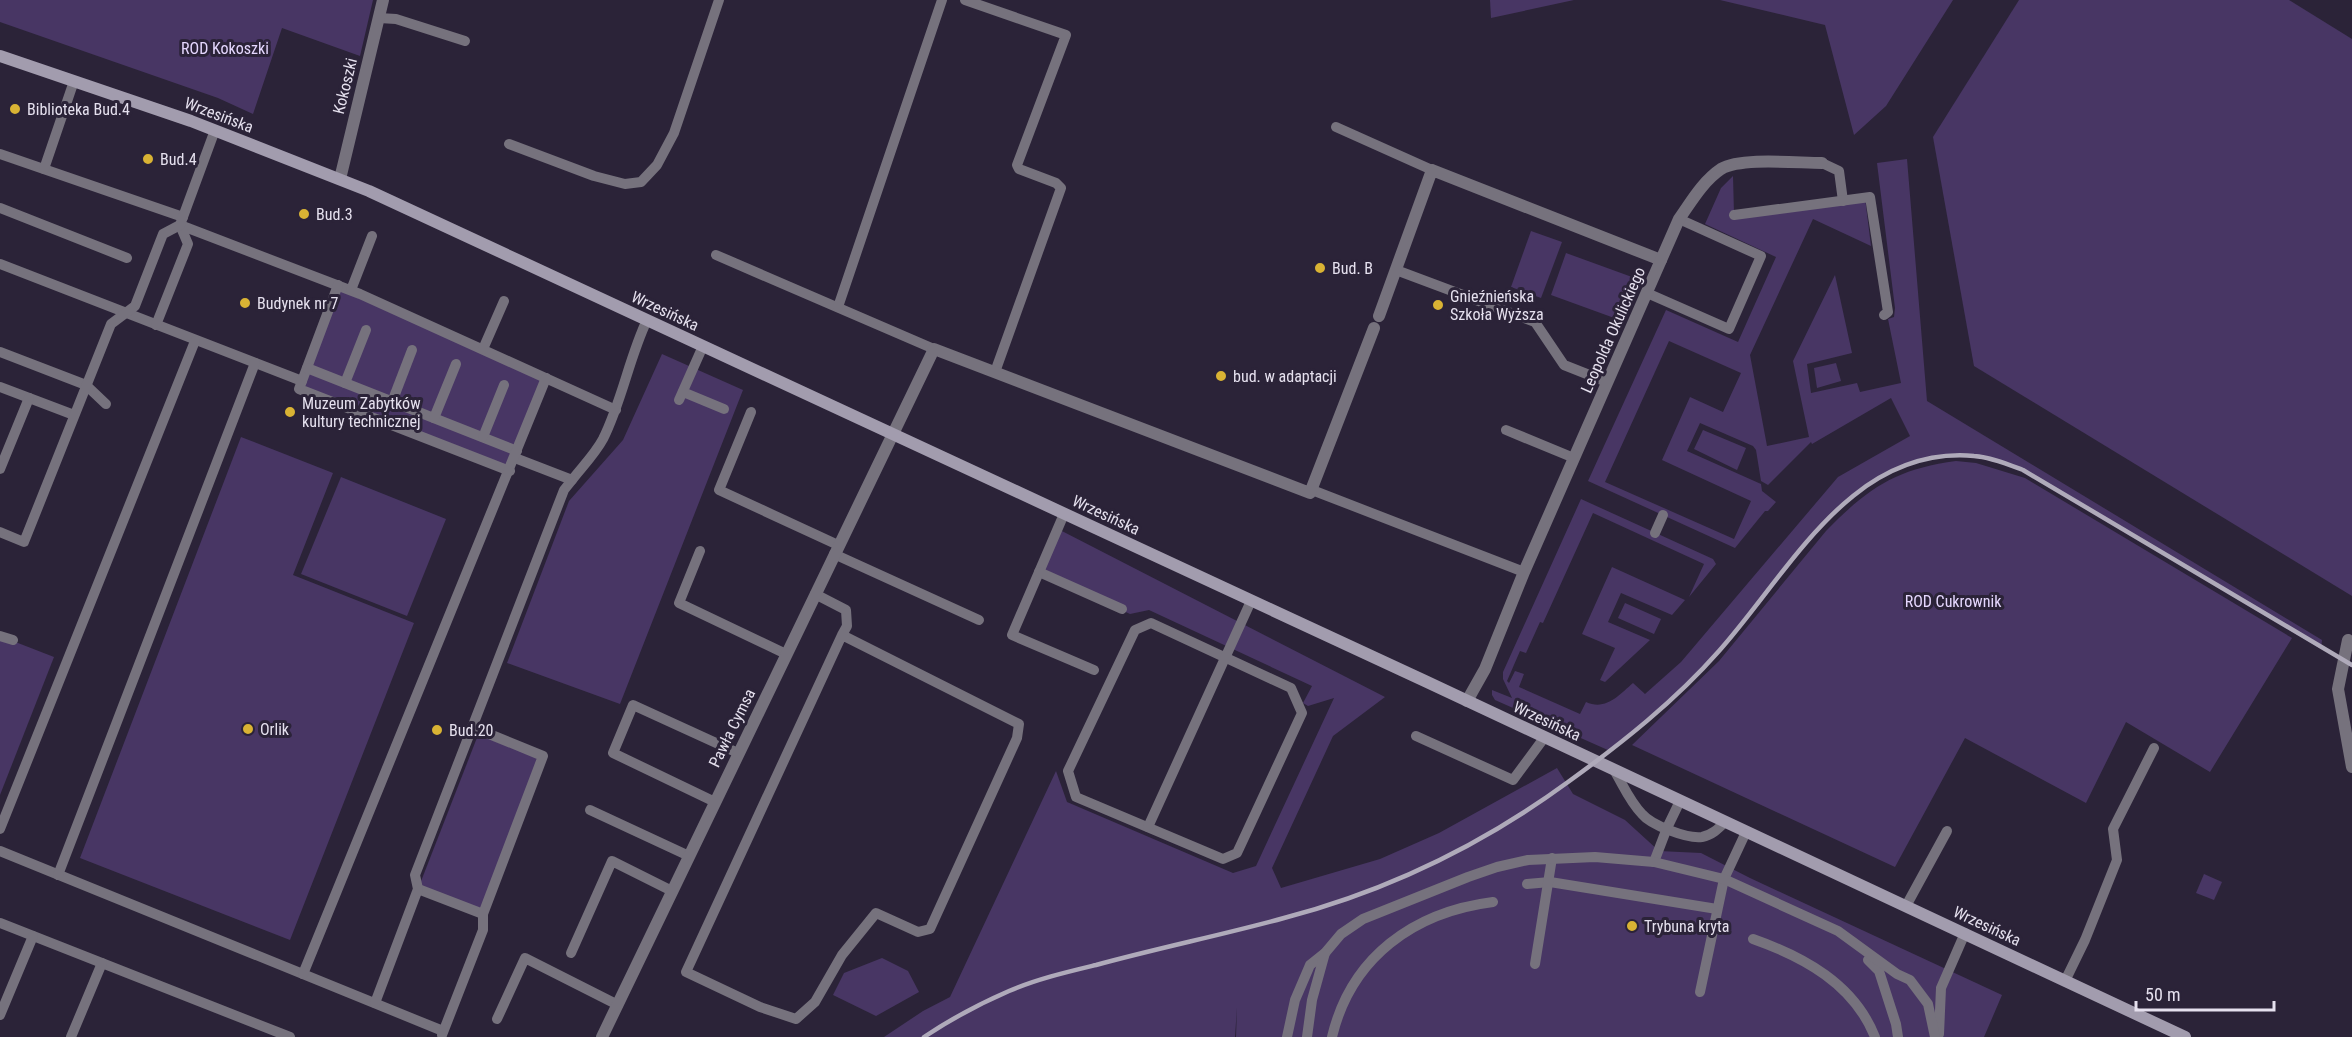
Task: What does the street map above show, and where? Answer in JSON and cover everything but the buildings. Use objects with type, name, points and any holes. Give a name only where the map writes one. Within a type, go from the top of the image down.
[{"type":"street","name":"Kokoszki","points":[[340,179],[383,0]]},
{"type":"street","name":"Wrzesińska","points":[[0,56],[214,130],[340,179],[892,433],[2185,1037]]},
{"type":"street","points":[[1661,260],[1679,219],[1708,180],[1722,169],[1740,162],[1822,163]]},
{"type":"street","points":[[934,349],[1310,493],[1432,170]]},
{"type":"street","name":"Leopolda Okulickiego","points":[[1432,170],[1661,260],[1524,572],[1485,669],[1467,701]]},
{"type":"street","name":"Pawła Cymsa","points":[[602,1037],[934,349]]},
{"type":"street","points":[[2348,640],[2338,689],[2352,767]]},
{"type":"lane","points":[[509,144],[594,176],[625,184],[641,182],[657,165],[674,133],[719,0]]},
{"type":"lane","points":[[838,308],[942,0]]},
{"type":"lane","points":[[965,0],[1066,35],[1017,165],[1019,169],[1056,183],[1061,188],[995,372]]},
{"type":"lane","points":[[379,18],[396,19],[465,41]]},
{"type":"lane","points":[[44,169],[74,81]]},
{"type":"lane","name":"Leopolda Okulickiego","points":[[1336,127],[1432,170]]},
{"type":"lane","points":[[156,325],[188,244],[182,221],[214,130]]},
{"type":"lane","points":[[0,154],[182,221],[351,290],[616,410]]},
{"type":"lane","points":[[1822,163],[1839,171],[1843,201]]},
{"type":"lane","points":[[1734,215],[1870,197],[1888,312],[1884,315]]},
{"type":"lane","points":[[0,208],[127,258]]},
{"type":"lane","points":[[1647,294],[1729,329],[1761,256],[1679,219]]},
{"type":"lane","points":[[0,532],[24,542],[111,324],[135,306],[163,234],[182,221]]},
{"type":"lane","points":[[351,290],[372,236]]},
{"type":"lane","points":[[716,255],[934,349]]},
{"type":"lane","points":[[0,264],[255,363],[300,385],[510,471]]},
{"type":"lane","points":[[1396,270],[1535,322],[1564,365],[1607,382]]},
{"type":"lane","points":[[300,385],[338,285]]},
{"type":"lane","points":[[483,349],[504,301]]},
{"type":"lane","points":[[375,1003],[418,889],[415,875],[564,490],[602,441],[616,410],[638,338],[647,320]]},
{"type":"lane","points":[[345,383],[366,330]]},
{"type":"lane","points":[[0,829],[195,341]]},
{"type":"lane","points":[[703,346],[681,396],[724,410]]},
{"type":"lane","points":[[392,402],[412,350]]},
{"type":"lane","points":[[0,352],[86,385],[106,404]]},
{"type":"lane","points":[[58,874],[255,363]]},
{"type":"lane","points":[[434,418],[456,364]]},
{"type":"lane","points":[[307,368],[483,437],[572,480]]},
{"type":"lane","points":[[303,974],[546,378]]},
{"type":"lane","points":[[483,437],[504,385]]},
{"type":"lane","points":[[0,387],[74,415]]},
{"type":"lane","points":[[0,469],[29,398]]},
{"type":"lane","points":[[751,412],[718,490],[979,620]]},
{"type":"lane","points":[[1506,430],[1574,458]]},
{"type":"lane","points":[[1312,490],[1524,572]]},
{"type":"lane","points":[[1064,514],[1012,635],[1094,670]]},
{"type":"lane","points":[[1655,533],[1663,515]]},
{"type":"lane","points":[[700,551],[679,603],[786,654]]},
{"type":"lane","points":[[1039,572],[1122,609]]},
{"type":"lane","points":[[815,594],[846,610],[846,626],[686,972],[760,1006],[796,1018],[815,1002],[842,955],[876,914],[918,932],[930,929],[1017,738],[1019,724],[842,635]]},
{"type":"lane","points":[[1148,827],[1251,601]]},
{"type":"lane","points":[[1151,623],[1292,688],[1302,713],[1237,853],[1223,859],[1148,827],[1076,797],[1068,771],[1135,630],[1151,623]]},
{"type":"lane","points":[[0,636],[13,640]]},
{"type":"lane","points":[[715,802],[613,753],[633,705],[738,753]]},
{"type":"lane","points":[[0,851],[375,1003],[442,1034],[483,930],[483,914],[543,756],[472,727]]},
{"type":"lane","points":[[1416,736],[1513,780],[1544,738]]},
{"type":"lane","points":[[2065,981],[2085,940],[2117,860],[2113,829],[2154,748]]},
{"type":"lane","points":[[1614,770],[1642,814],[1653,823],[1685,835],[1701,837],[1714,832],[1725,822]]},
{"type":"lane","points":[[1654,862],[1680,801]]},
{"type":"lane","points":[[590,810],[689,856]]},
{"type":"lane","points":[[1906,906],[1947,831]]},
{"type":"lane","points":[[1700,992],[1724,879],[1746,832]]},
{"type":"lane","points":[[1287,1037],[1295,1000],[1310,964],[1325,953],[1341,934],[1380,911],[1497,867],[1552,858],[1594,857],[1654,862],[1724,879],[1838,931],[1897,974],[1910,980],[1928,1004],[1937,1037]]},
{"type":"lane","points":[[1535,964],[1550,882],[1552,858]]},
{"type":"lane","points":[[571,953],[612,861],[672,891]]},
{"type":"lane","points":[[1527,884],[1550,882],[1717,909]]},
{"type":"lane","points":[[418,889],[483,914]]},
{"type":"lane","points":[[1332,1037],[1353,986],[1384,946],[1415,926],[1445,911],[1493,902]]},
{"type":"lane","points":[[0,923],[290,1037]]},
{"type":"lane","points":[[1838,931],[1879,971],[1898,1037]]},
{"type":"lane","points":[[1937,1037],[1941,988],[1965,933]]},
{"type":"lane","points":[[0,1015],[33,936]]},
{"type":"lane","points":[[1753,939],[1795,956],[1828,976],[1860,1010],[1875,1037]]},
{"type":"lane","points":[[1307,1037],[1312,1000],[1325,953]]},
{"type":"lane","points":[[497,1019],[525,958],[618,1005]]},
{"type":"lane","points":[[71,1037],[102,963]]},
{"type":"green space","name":"ROD Kokoszki","points":[[0,0],[373,0],[360,56],[282,28],[253,114],[218,98],[0,22]]},
{"type":"green space","points":[[1490,0],[1574,0],[1491,18]]},
{"type":"green space","points":[[1720,0],[1953,0],[1886,106],[1854,135],[1825,25]]},
{"type":"green space","points":[[2019,0],[2289,0],[2352,39],[2352,596],[1974,366],[1933,137]]},
{"type":"green space","points":[[1907,159],[1927,401],[2322,640],[2321,649],[2023,470],[2000,461],[1975,456],[1935,457],[1900,467],[1869,484],[1841,508],[1815,535],[1713,658],[1663,706],[1610,751],[1495,700],[1492,690],[1512,698],[1503,679],[1503,672],[1581,499],[1713,559],[1716,564],[1689,597],[1704,564],[1593,513],[1543,623],[1540,622],[1526,653],[1520,651],[1507,681],[1509,683],[1515,671],[1524,674],[1519,687],[1580,714],[1586,702],[1600,705],[1606,703],[1633,683],[1645,694],[1681,662],[1838,477],[1910,436],[1891,398],[1812,444],[1811,442],[1768,485],[1761,481],[1756,450],[1753,446],[1700,423],[1687,451],[1761,484],[1762,491],[1776,502],[1768,511],[1765,511],[1735,548],[1588,481],[1666,310],[1738,342],[1776,257],[1705,224],[1721,188],[1733,176],[1734,214],[1865,198],[1871,246],[1813,219],[1750,355],[1767,446],[1809,437],[1793,361],[1835,275],[1852,353],[1807,364],[1811,393],[1857,383],[1860,392],[1901,383],[1888,319],[1894,317],[1895,308],[1877,163]],"holes":[[[1669,341],[1741,373],[1723,412],[1690,397],[1662,460],[1751,501],[1734,539],[1605,482]]]},
{"type":"green space","points":[[1531,231],[1562,242],[1541,298],[1511,287]]},
{"type":"green space","points":[[1566,253],[1632,277],[1617,319],[1551,295]]},
{"type":"green space","points":[[338,285],[546,378],[510,471],[299,389]]},
{"type":"green space","points":[[662,354],[743,390],[620,704],[507,663],[569,501],[623,440]]},
{"type":"green space","points":[[1836,363],[1841,381],[1817,388],[1814,368]]},
{"type":"green space","points":[[1703,430],[1746,448],[1737,470],[1694,449]]},
{"type":"green space","points":[[241,437],[333,473],[293,575],[414,623],[290,940],[80,858]]},
{"type":"green space","name":"ROD Cukrownik","points":[[1956,461],[1976,463],[2025,478],[2292,638],[2210,772],[2126,722],[2086,803],[1965,738],[1895,867],[1632,745],[1719,661],[1826,531],[1841,516],[1870,492],[1900,475],[1916,469]]},
{"type":"green space","points":[[341,477],[446,519],[407,616],[301,574]]},
{"type":"green space","points":[[1058,529],[1385,697],[1333,736],[1272,868],[1281,888],[1380,859],[1439,833],[1557,768],[1573,794],[1625,820],[1659,851],[1701,853],[2002,995],[1984,1037],[1236,1037],[1237,1007],[1235,1037],[884,1037],[923,1011],[950,997],[1056,771],[1067,802],[1233,873],[1256,866],[1334,698],[1308,706],[1303,703],[1312,686],[1149,610],[1130,614],[1039,572]]},
{"type":"green space","points":[[1612,567],[1685,600],[1672,615],[1621,593],[1608,622],[1650,640],[1605,682],[1600,680],[1615,648],[1582,634]]},
{"type":"green space","points":[[1625,603],[1661,619],[1654,634],[1618,618]]},
{"type":"green space","points":[[0,636],[54,657],[0,795]]},
{"type":"green space","points":[[480,730],[543,756],[483,914],[418,889]]},
{"type":"green space","points":[[2204,874],[2222,882],[2214,900],[2196,893]]},
{"type":"green space","points":[[882,958],[908,971],[919,992],[876,1016],[833,995],[844,973]]},
{"type":"railway","points":[[924,1037],[976,1007],[1030,983],[1322,907],[1396,880],[1468,846],[1568,782],[1647,721],[1719,651],[1798,552],[1827,520],[1858,492],[1892,471],[1931,458],[1974,456],[2023,470],[2352,665]]},
{"type":"place","name":"Biblioteka Bud.4","points":[[15,109]]},
{"type":"place","name":"Bud.4","points":[[148,159]]},
{"type":"place","name":"Bud.3","points":[[304,214]]},
{"type":"place","name":"Bud. B","points":[[1320,268]]},
{"type":"place","name":"Budynek nr 7","points":[[245,303]]},
{"type":"place","name":"Gnieźnieńska Szkoła Wyższa","points":[[1438,305]]},
{"type":"place","name":"bud. w adaptacji","points":[[1221,376]]},
{"type":"place","name":"Muzeum Zabytków kultury technicznej","points":[[290,412]]},
{"type":"place","name":"Orlik","points":[[248,729]]},
{"type":"place","name":"Bud.20","points":[[437,730]]},
{"type":"place","name":"Trybuna kryta","points":[[1632,926]]}]
